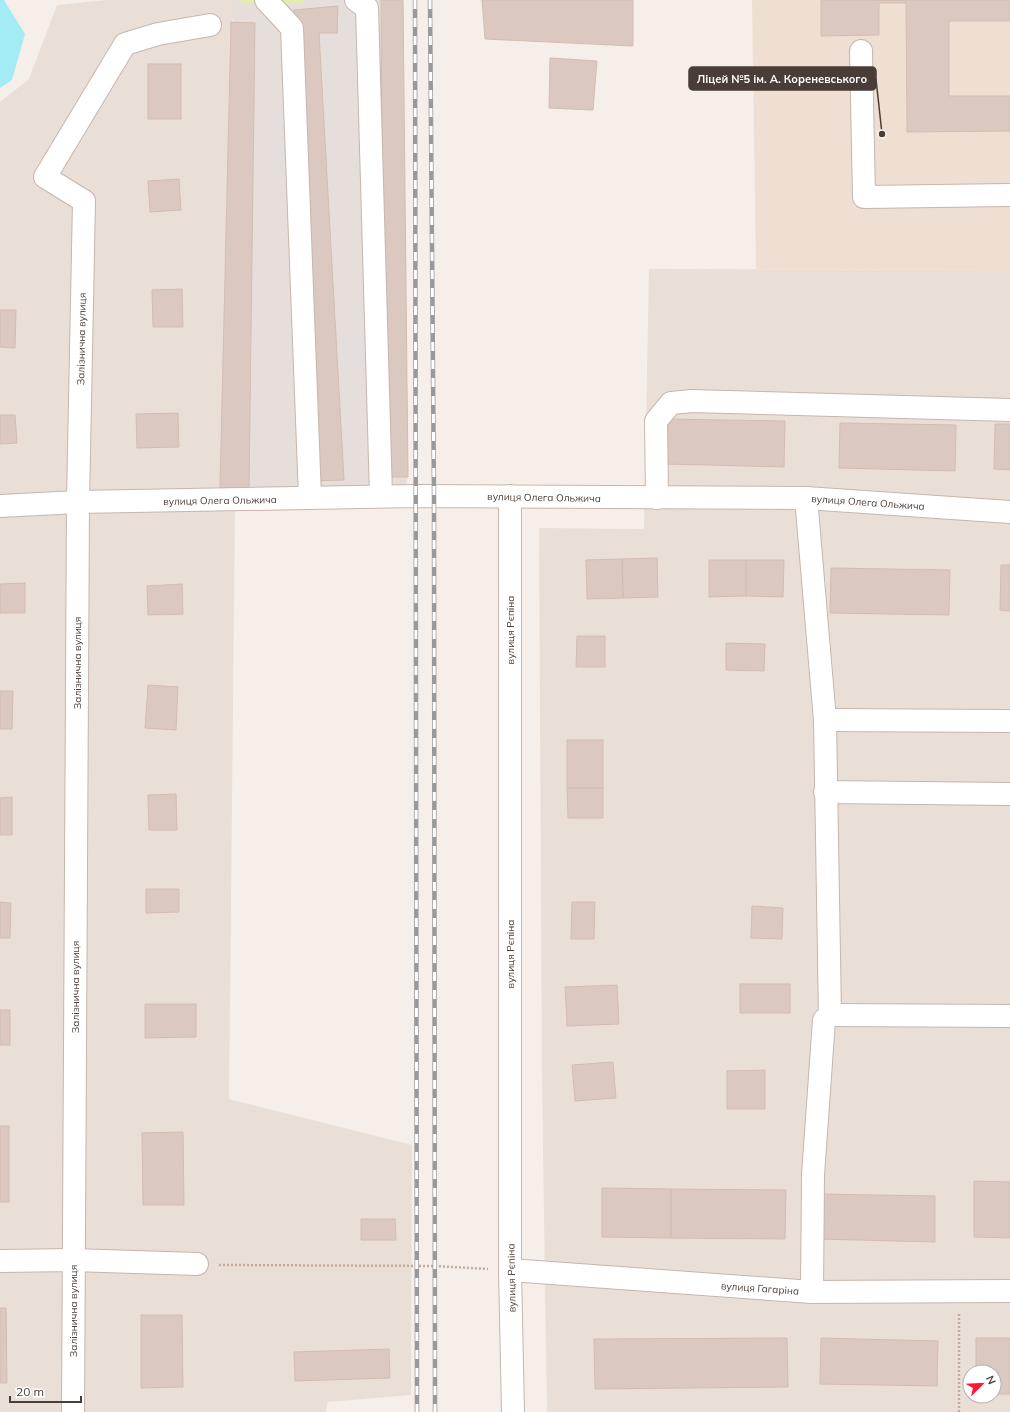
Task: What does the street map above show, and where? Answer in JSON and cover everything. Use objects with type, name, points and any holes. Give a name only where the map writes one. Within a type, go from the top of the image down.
[{"type":"street","points":[[266,0],[292,28],[310,498]]},
{"type":"street","points":[[356,0],[367,8],[381,496]]},
{"type":"street","name":"Залізнична вулиця","points":[[73,1412],[78,502],[84,201],[45,177],[125,44],[158,34],[210,25]]},
{"type":"street","points":[[861,51],[864,197],[1010,195]]},
{"type":"street","points":[[657,498],[656,421],[670,403],[692,401],[1010,410]]},
{"type":"street","name":"вулиця Олега Ольжича","points":[[0,506],[78,502],[381,496],[510,496],[806,498],[1010,512]]},
{"type":"street","name":"вулиця Рєпіна","points":[[510,496],[510,1270],[513,1412]]},
{"type":"street","points":[[806,498],[824,720],[830,1016]]},
{"type":"street","points":[[824,720],[1010,721]]},
{"type":"street","points":[[826,792],[1010,794]]},
{"type":"street","points":[[812,1292],[813,1175],[824,1020],[830,1016],[1010,1016]]},
{"type":"street","points":[[0,1261],[73,1260],[198,1264]]},
{"type":"street","name":"вулиця Гагаріна","points":[[510,1270],[812,1292],[1010,1291]]},
{"type":"path","points":[[198,1264],[435,1266],[510,1270]]},
{"type":"path","points":[[959,1291],[959,1412]]},
{"type":"shaded area","points":[[106,0],[236,0],[246,3],[231,22],[220,488],[235,504],[229,1099],[412,1145],[411,1395],[328,1402],[326,1412],[0,1412],[0,102],[29,79],[57,5]]},
{"type":"shaded area","points":[[234,0],[403,0],[408,477],[404,491],[218,499]]},
{"type":"shaded area","points":[[752,0],[1010,0],[1010,270],[756,269]]},
{"type":"shaded area","points":[[649,269],[1010,270],[1010,1412],[547,1412],[542,1080],[539,528],[644,529]]},
{"type":"green space","points":[[236,0],[304,0],[302,4],[246,3]]},
{"type":"water","points":[[0,0],[4,0],[25,34],[12,80],[0,88]]},
{"type":"building","points":[[381,0],[403,0],[408,477],[384,477]]},
{"type":"building","points":[[482,0],[633,0],[633,46],[485,39]]},
{"type":"building","points":[[821,0],[906,0],[906,3],[879,3],[879,35],[821,36]]},
{"type":"building","points":[[906,0],[1010,0],[1010,21],[949,21],[949,96],[1010,96],[1010,131],[907,132]]},
{"type":"building","points":[[338,6],[337,33],[319,33],[344,480],[309,481],[294,10]]},
{"type":"building","points":[[231,22],[255,23],[249,489],[220,488]]},
{"type":"building","points":[[550,58],[597,61],[593,110],[549,108]]},
{"type":"building","points":[[148,64],[181,64],[181,119],[148,119]]},
{"type":"building","points":[[179,179],[181,210],[150,212],[148,181]]},
{"type":"building","points":[[182,289],[183,327],[153,327],[152,290]]},
{"type":"building","points":[[0,310],[16,310],[15,348],[0,347]]},
{"type":"building","points":[[178,413],[179,447],[137,448],[136,414]]},
{"type":"building","points":[[0,415],[15,415],[17,443],[0,444]]},
{"type":"building","points":[[668,419],[785,421],[784,467],[667,464]]},
{"type":"building","points":[[840,423],[956,425],[955,471],[839,468]]},
{"type":"building","points":[[995,424],[1010,424],[1010,470],[994,469]]},
{"type":"building","points":[[657,558],[658,597],[623,598],[622,559]]},
{"type":"building","points":[[622,559],[623,598],[587,599],[586,560]]},
{"type":"building","points":[[709,560],[746,560],[746,596],[709,597]]},
{"type":"building","points":[[746,560],[784,560],[783,597],[746,596]]},
{"type":"building","points":[[1001,565],[1010,565],[1010,611],[1000,610]]},
{"type":"building","points":[[831,568],[950,570],[949,615],[830,613]]},
{"type":"building","points":[[25,583],[25,613],[0,613],[0,584]]},
{"type":"building","points":[[182,584],[183,614],[148,615],[147,586]]},
{"type":"building","points":[[577,636],[605,636],[605,667],[576,667]]},
{"type":"building","points":[[726,643],[765,644],[764,671],[726,670]]},
{"type":"building","points":[[148,685],[178,687],[176,730],[145,728]]},
{"type":"building","points":[[0,691],[13,691],[12,729],[0,729]]},
{"type":"building","points":[[567,740],[603,740],[603,788],[567,788]]},
{"type":"building","points":[[567,788],[603,788],[603,818],[568,818]]},
{"type":"building","points":[[176,794],[177,830],[149,830],[148,795]]},
{"type":"building","points":[[12,797],[12,835],[0,835],[0,798]]},
{"type":"building","points":[[146,889],[179,889],[179,912],[146,913]]},
{"type":"building","points":[[0,902],[11,903],[10,938],[0,938]]},
{"type":"building","points":[[572,902],[595,902],[594,939],[571,939]]},
{"type":"building","points":[[752,906],[783,908],[782,939],[751,938]]},
{"type":"building","points":[[740,984],[790,984],[790,1013],[740,1013]]},
{"type":"building","points":[[617,985],[619,1024],[567,1026],[565,987]]},
{"type":"building","points":[[145,1004],[196,1004],[196,1037],[145,1038]]},
{"type":"building","points":[[0,1010],[10,1010],[10,1045],[0,1045]]},
{"type":"building","points":[[613,1062],[616,1098],[575,1101],[572,1065]]},
{"type":"building","points":[[765,1070],[765,1109],[727,1109],[727,1071]]},
{"type":"building","points":[[0,1126],[9,1126],[9,1202],[0,1202]]},
{"type":"building","points":[[183,1132],[184,1205],[143,1205],[142,1133]]},
{"type":"building","points":[[974,1181],[1010,1182],[1010,1238],[974,1237]]},
{"type":"building","points":[[602,1188],[671,1189],[671,1238],[602,1237]]},
{"type":"building","points":[[671,1189],[786,1190],[785,1239],[671,1238]]},
{"type":"building","points":[[819,1194],[935,1196],[935,1242],[818,1239]]},
{"type":"building","points":[[361,1219],[395,1219],[396,1240],[361,1240]]},
{"type":"building","points":[[0,1308],[6,1308],[7,1383],[0,1383]]},
{"type":"building","points":[[141,1315],[182,1315],[183,1387],[141,1388]]},
{"type":"building","points":[[787,1338],[788,1387],[595,1389],[594,1339]]},
{"type":"building","points":[[821,1338],[938,1341],[937,1386],[820,1384]]},
{"type":"building","points":[[976,1338],[1010,1338],[1010,1394],[1002,1394],[1002,1364],[976,1364]]},
{"type":"building","points":[[389,1349],[390,1378],[295,1381],[294,1352]]},
{"type":"railway","points":[[415,0],[417,1412]]},
{"type":"railway","points":[[430,0],[434,496],[435,1412]]},
{"type":"place","name":"Ліцей №5 ім. А. Кореневського","points":[[882,134]]}]
